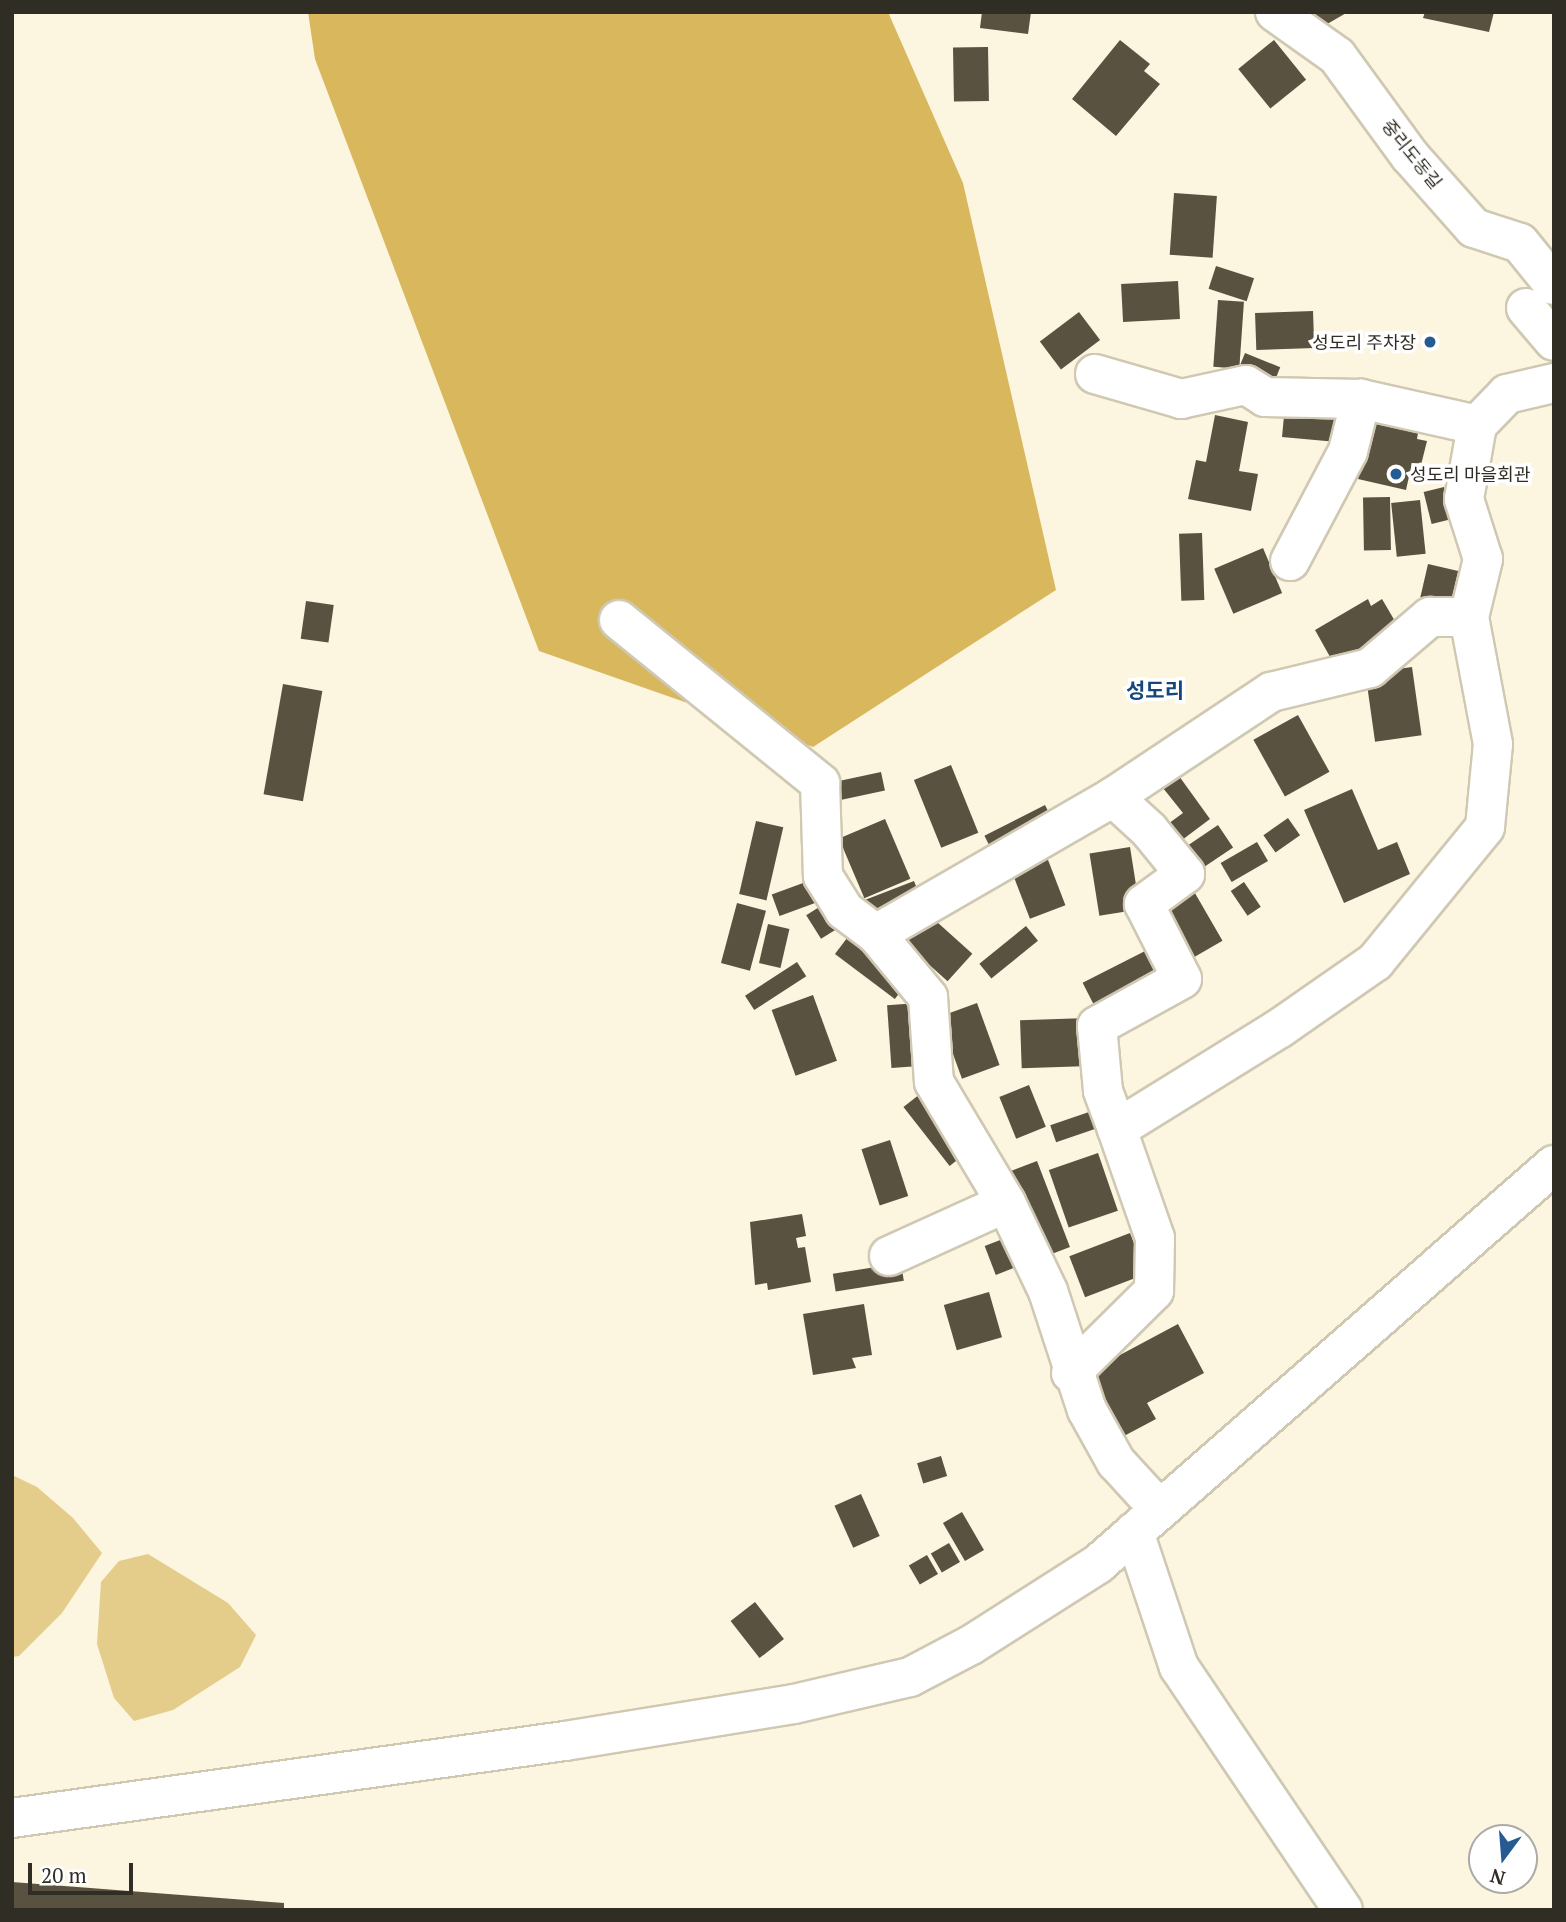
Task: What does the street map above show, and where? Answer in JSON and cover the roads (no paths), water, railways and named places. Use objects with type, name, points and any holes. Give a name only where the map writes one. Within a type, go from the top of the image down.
[{"type":"street","name":"중리도동길","points":[[1275,12],[1337,56],[1410,156],[1474,228],[1520,243],[1554,341]]},
{"type":"street","points":[[1095,373],[1181,399],[1246,385],[1265,397],[1361,399],[1477,425]]},
{"type":"street","points":[[1117,1129],[1280,1028],[1375,962],[1485,827],[1493,744],[1469,617],[1483,559],[1464,499],[1477,425],[1507,394],[1554,383]]},
{"type":"street","points":[[1290,561],[1348,451],[1361,399]]},
{"type":"street","points":[[876,934],[1113,797],[1271,692],[1370,668],[1430,617],[1469,617]]},
{"type":"street","points":[[619,620],[820,783],[823,876],[844,910],[876,934],[928,997],[934,1082],[1006,1203],[1048,1291],[1071,1373],[1147,1521],[1179,1667],[1343,1910]]},
{"type":"street","points":[[1071,1373],[1154,1291],[1155,1238],[1103,1091],[1097,1026],[1182,979],[1144,904],[1185,874],[1149,830],[1113,797]]},
{"type":"street","points":[[12,1818],[565,1741],[794,1704],[910,1677],[971,1645],[1098,1564],[1554,1165]]},
{"type":"street","points":[[889,1256],[1006,1203]]},
{"type":"place","name":"성도리 주차장","points":[[1430,342]]},
{"type":"place","name":"성도리 마을회관","points":[[1396,474]]},
{"type":"district","name":"성도리","points":[[1155,690]]}]
